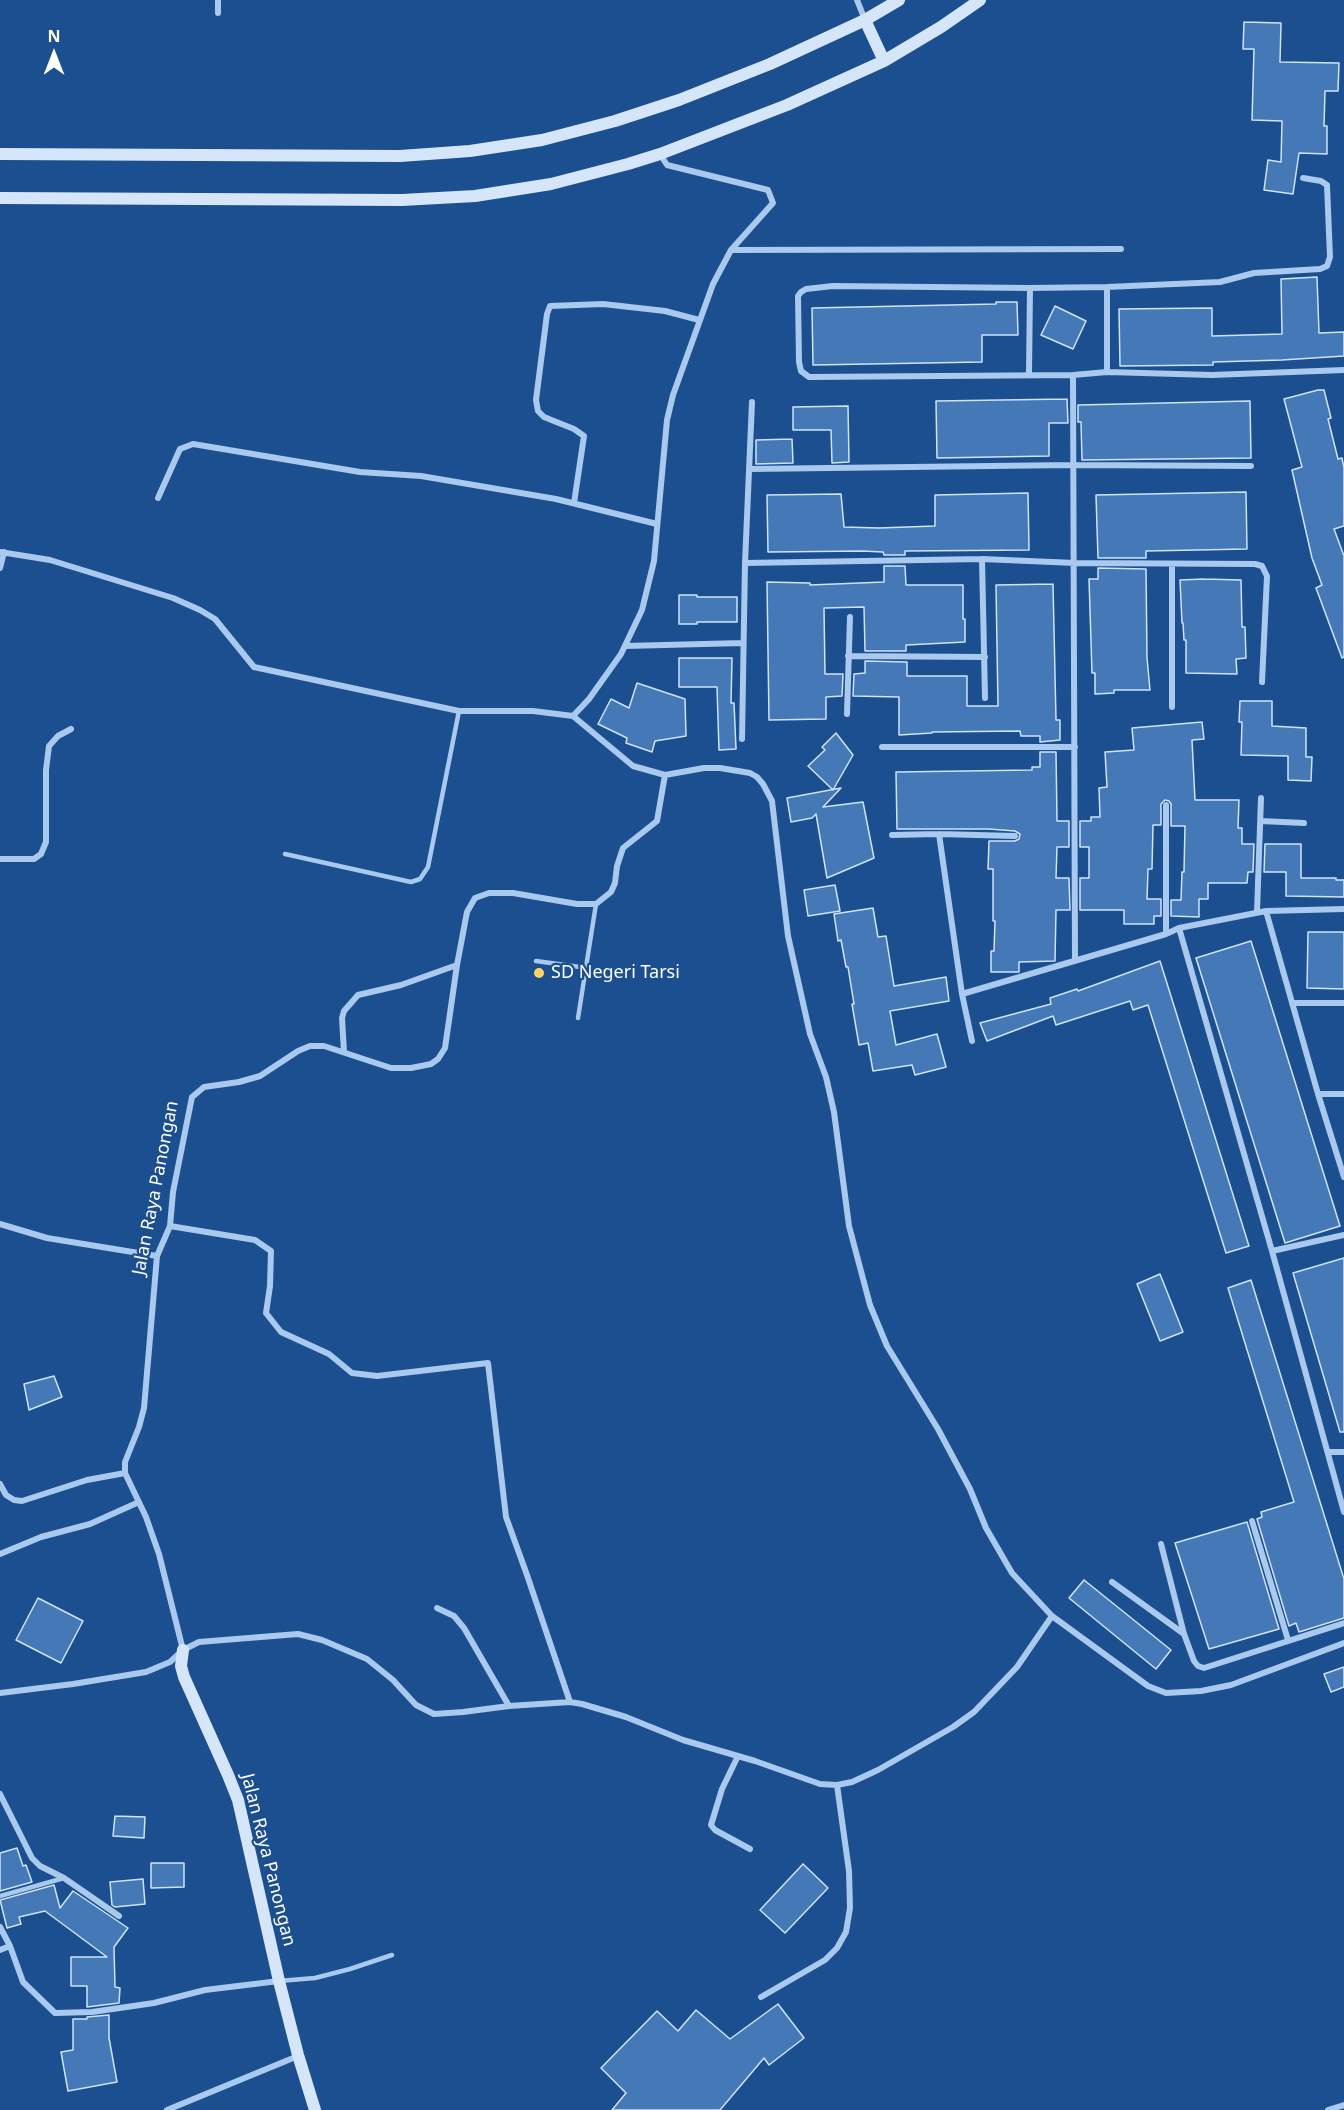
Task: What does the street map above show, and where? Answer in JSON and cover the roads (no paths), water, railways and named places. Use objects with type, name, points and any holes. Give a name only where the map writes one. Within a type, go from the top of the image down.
[{"type":"street","points":[[218,0],[218,13]]},
{"type":"street","points":[[857,0],[884,61]]},
{"type":"street","points":[[0,154],[400,156],[470,151],[542,140],[615,122],[679,100],[770,63],[865,20],[899,0]]},
{"type":"street","points":[[0,198],[402,200],[465,196],[551,184],[660,154],[787,105],[884,61],[941,27],[980,0]]},
{"type":"street","points":[[573,716],[588,699],[625,646],[644,600],[654,561],[667,420],[673,394],[713,284],[731,250],[773,203],[768,190],[667,165],[660,154]]},
{"type":"street","points":[[1303,178],[1321,181],[1327,185],[1330,257],[1327,266],[1320,269],[1254,273],[1220,282],[1107,287],[832,286],[806,289],[798,296],[799,362],[801,370],[809,377],[1072,375],[1107,372],[1212,375],[1344,371]]},
{"type":"street","points":[[731,250],[1121,249]]},
{"type":"street","points":[[1107,287],[1107,372]]},
{"type":"street","points":[[1029,375],[1030,288]]},
{"type":"street","points":[[574,503],[584,436],[574,429],[544,417],[538,411],[538,390],[547,314],[550,306],[603,304],[665,311],[699,320]]},
{"type":"street","points":[[1072,375],[1075,961]]},
{"type":"street","points":[[742,739],[745,563],[752,402]]},
{"type":"street","points":[[159,498],[180,449],[193,444],[360,472],[421,476],[574,503],[657,524]]},
{"type":"street","points":[[748,469],[1072,465],[1251,466]]},
{"type":"street","points":[[0,568],[2,552],[50,560],[173,598],[215,619],[254,667],[459,711],[533,711],[573,716],[633,766],[665,775],[711,768],[750,773],[763,784],[772,801],[788,936],[810,1034],[826,1077],[834,1112],[849,1226],[870,1305],[888,1346],[943,1439],[970,1489],[986,1527],[1012,1573],[1052,1616],[1148,1686],[1166,1693],[1201,1691],[1231,1685],[1344,1643]]},
{"type":"street","points":[[745,563],[982,559],[1262,566],[1267,576],[1262,682]]},
{"type":"street","points":[[982,559],[985,698]]},
{"type":"street","points":[[1172,565],[1172,707]]},
{"type":"street","points":[[847,714],[850,617]]},
{"type":"street","points":[[625,646],[743,643]]},
{"type":"street","points":[[848,656],[985,657]]},
{"type":"street","points":[[0,859],[34,859],[41,854],[46,842],[46,770],[49,746],[58,736],[71,729]]},
{"type":"street","points":[[882,747],[1075,747]]},
{"type":"street","points":[[596,904],[610,892],[615,883],[617,866],[623,848],[657,821],[665,775]]},
{"type":"street","points":[[1257,912],[1261,798]]},
{"type":"street","points":[[1166,805],[1166,934]]},
{"type":"street","points":[[1261,821],[1304,823]]},
{"type":"street","points":[[892,834],[1015,836]]},
{"type":"street","points":[[939,834],[962,994],[972,1041]]},
{"type":"street","name":"Jalan Raya Panongan","points":[[315,2110],[279,1981],[237,1800],[225,1767],[183,1677],[181,1666],[183,1650],[159,1554],[125,1473],[125,1462],[139,1428],[144,1408],[158,1256],[170,1226],[173,1192],[189,1104],[192,1097],[204,1087],[239,1082],[260,1076],[298,1051],[310,1046],[324,1046],[391,1068],[411,1068],[431,1064],[438,1059],[445,1048],[467,912],[475,898],[489,893],[513,893],[577,904],[596,904]]},
{"type":"street","points":[[962,994],[1166,934],[1179,928],[1257,912],[1344,909]]},
{"type":"street","points":[[1266,911],[1344,1177]]},
{"type":"street","points":[[1179,928],[1344,1512]]},
{"type":"street","points":[[344,1052],[342,1018],[344,1011],[358,995],[402,985],[457,965]]},
{"type":"street","points":[[1292,1003],[1344,1003]]},
{"type":"street","points":[[1318,1094],[1344,1094]]},
{"type":"street","points":[[0,1224],[47,1238],[158,1256]]},
{"type":"street","points":[[170,1226],[255,1240],[271,1251],[270,1286],[266,1313],[281,1332],[329,1354],[352,1372],[377,1377],[488,1363],[506,1517],[570,1702]]},
{"type":"street","points":[[1272,1251],[1344,1235]]},
{"type":"street","points":[[1328,1452],[1344,1452]]},
{"type":"street","points":[[0,1485],[6,1495],[14,1500],[22,1501],[87,1480],[125,1473]]},
{"type":"street","points":[[0,1554],[41,1537],[90,1524],[139,1502]]},
{"type":"street","points":[[1252,1521],[1288,1640]]},
{"type":"street","points":[[1161,1544],[1185,1634],[1194,1661],[1198,1666],[1204,1668],[1344,1623]]},
{"type":"street","points":[[1112,1582],[1185,1634]]},
{"type":"street","points":[[437,1608],[454,1616],[464,1628],[509,1706]]},
{"type":"street","points":[[0,1693],[127,1677],[170,1662],[183,1650],[199,1642],[298,1634],[310,1636],[367,1659],[393,1680],[410,1699],[424,1710],[434,1714],[509,1706],[570,1702],[582,1704],[611,1712],[683,1740],[820,1784],[837,1785],[852,1782],[878,1770],[953,1727],[974,1712],[1017,1667],[1052,1616]]},
{"type":"street","points":[[738,1756],[722,1790],[711,1825],[715,1830],[750,1849]]},
{"type":"street","points":[[761,1997],[825,1960],[837,1948],[846,1932],[850,1908],[849,1871],[837,1785]]},
{"type":"street","points":[[0,1794],[32,1858],[40,1866],[64,1878],[119,1916]]},
{"type":"street","points":[[0,1928],[10,1946],[23,1982],[55,2013],[92,2012],[154,2003],[205,1990],[279,1981]]},
{"type":"street","points":[[0,1950],[10,1946]]},
{"type":"street","points":[[167,2110],[298,2055]]},
{"type":"street","points":[[1328,2110],[1344,2105]]},
{"type":"lane","points":[[285,854],[411,882],[420,879],[428,867],[459,711]]},
{"type":"lane","points":[[578,1018],[596,904]]},
{"type":"lane","points":[[537,961],[587,968]]},
{"type":"lane","points":[[0,1896],[64,1878]]},
{"type":"lane","points":[[279,1981],[315,1978],[392,1955]]},
{"type":"place","name":"SD Negeri Tarsi","points":[[539,973]]}]
